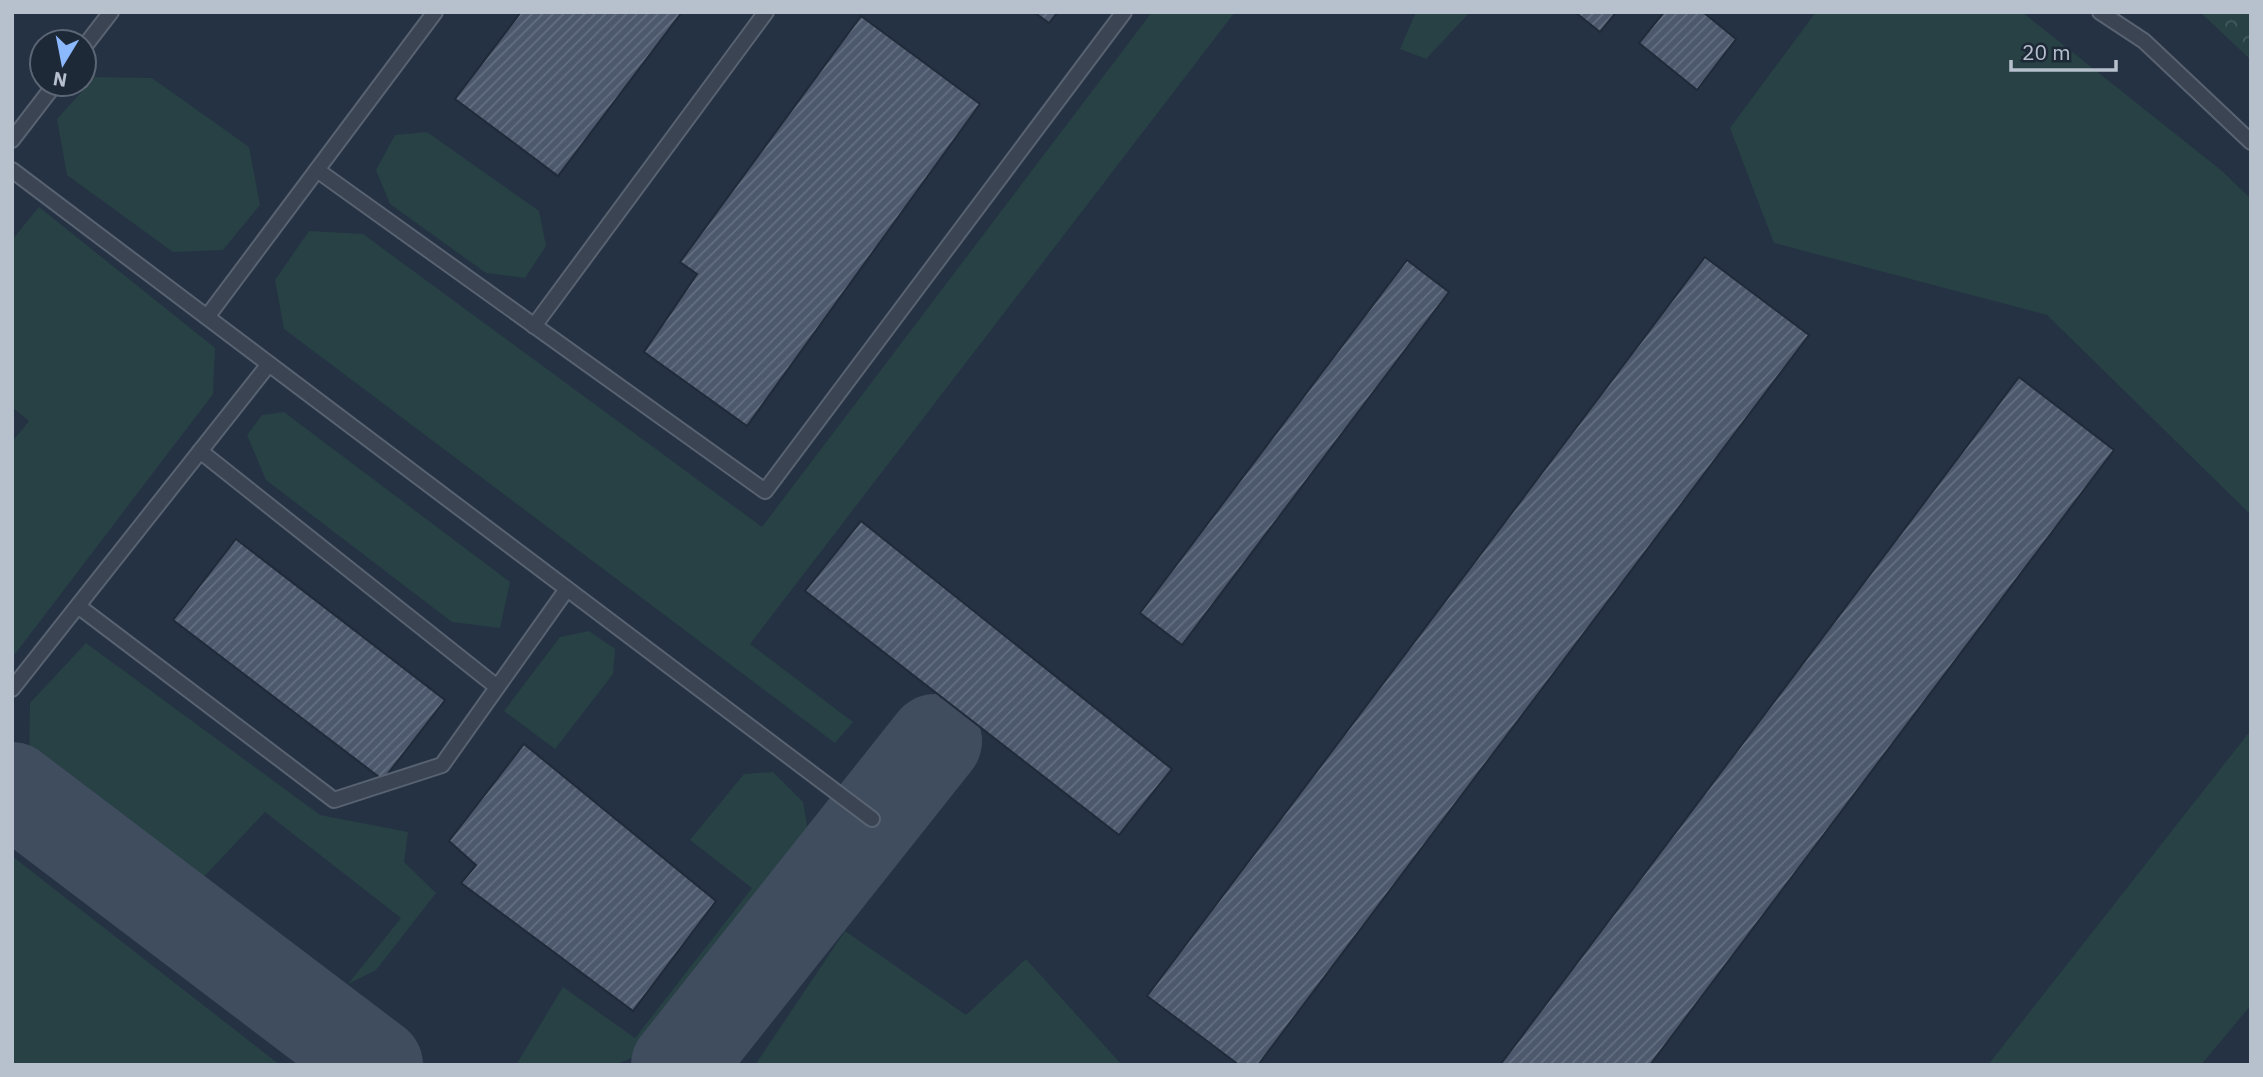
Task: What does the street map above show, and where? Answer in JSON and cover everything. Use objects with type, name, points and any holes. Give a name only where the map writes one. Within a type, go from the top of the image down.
[{"type":"lane","points":[[98,29],[111,12]]},
{"type":"lane","points":[[207,317],[435,12]]},
{"type":"lane","points":[[534,326],[766,12]]},
{"type":"lane","points":[[317,170],[765,491],[1124,12]]},
{"type":"lane","points":[[2100,12],[2144,41],[2251,142]]},
{"type":"lane","points":[[12,140],[44,98]]},
{"type":"lane","points":[[12,170],[872,819]]},
{"type":"lane","points":[[12,689],[269,364]]},
{"type":"lane","points":[[200,451],[497,687]]},
{"type":"lane","points":[[78,606],[334,800],[442,765],[567,589]]},
{"type":"green space","points":[[1152,12],[1235,12],[750,644],[853,722],[835,743],[284,329],[275,280],[309,231],[363,234],[762,527]]},
{"type":"green space","points":[[1416,12],[1470,12],[1426,59],[1400,49]]},
{"type":"green space","points":[[1816,12],[2022,12],[2222,171],[2251,199],[2251,515],[2047,315],[1774,243],[1730,128]]},
{"type":"green space","points":[[2200,12],[2251,12],[2251,60]]},
{"type":"green space","points":[[98,77],[152,78],[249,147],[260,205],[223,250],[173,252],[67,175],[57,119],[76,98],[98,98]]},
{"type":"green space","points":[[427,132],[539,211],[546,246],[525,278],[486,273],[390,204],[376,170],[395,135]]},
{"type":"green space","points":[[39,207],[215,348],[213,394],[12,658],[12,442],[29,421],[12,407],[12,240]]},
{"type":"green space","points":[[284,412],[510,582],[500,628],[452,622],[266,480],[247,435],[262,415]]},
{"type":"green space","points":[[589,631],[615,649],[613,674],[555,749],[504,711],[560,637]]},
{"type":"green space","points":[[86,643],[320,815],[408,832],[404,862],[436,893],[376,970],[348,984],[401,918],[265,812],[200,881],[29,762],[30,703]]},
{"type":"green space","points":[[2251,730],[2251,1005],[2201,1065],[1988,1065]]},
{"type":"green space","points":[[773,772],[803,802],[811,848],[650,1050],[615,1065],[516,1065],[563,987],[635,1038],[752,888],[690,840],[744,774]]},
{"type":"green space","points":[[12,856],[280,1065],[12,1065]]},
{"type":"green space","points":[[845,931],[966,1015],[1026,959],[1122,1065],[755,1065]]},
{"type":"building","points":[[521,12],[682,12],[558,176],[455,99]]},
{"type":"building","points":[[1034,12],[1058,12],[1049,23]]},
{"type":"building","points":[[1575,12],[1616,12],[1600,32]]},
{"type":"building","points":[[1664,12],[1703,12],[1736,39],[1697,90],[1639,43]]},
{"type":"building","points":[[861,16],[980,104],[747,426],[644,352],[697,274],[680,262]]},
{"type":"building","points":[[1705,257],[1809,335],[1258,1065],[1239,1065],[1147,996]]},
{"type":"building","points":[[1407,260],[1449,292],[1182,645],[1140,613]]},
{"type":"building","points":[[2019,377],[2114,450],[1650,1065],[1500,1065]]},
{"type":"building","points":[[861,521],[1172,769],[1119,835],[805,591]]},
{"type":"building","points":[[236,539],[445,700],[383,780],[173,620]]},
{"type":"building","points":[[524,744],[716,901],[633,1011],[461,883],[476,865],[449,841]]},
{"type":"taxiway","points":[[678,1065],[935,741]]},
{"type":"taxiway","points":[[12,789],[376,1065]]}]
